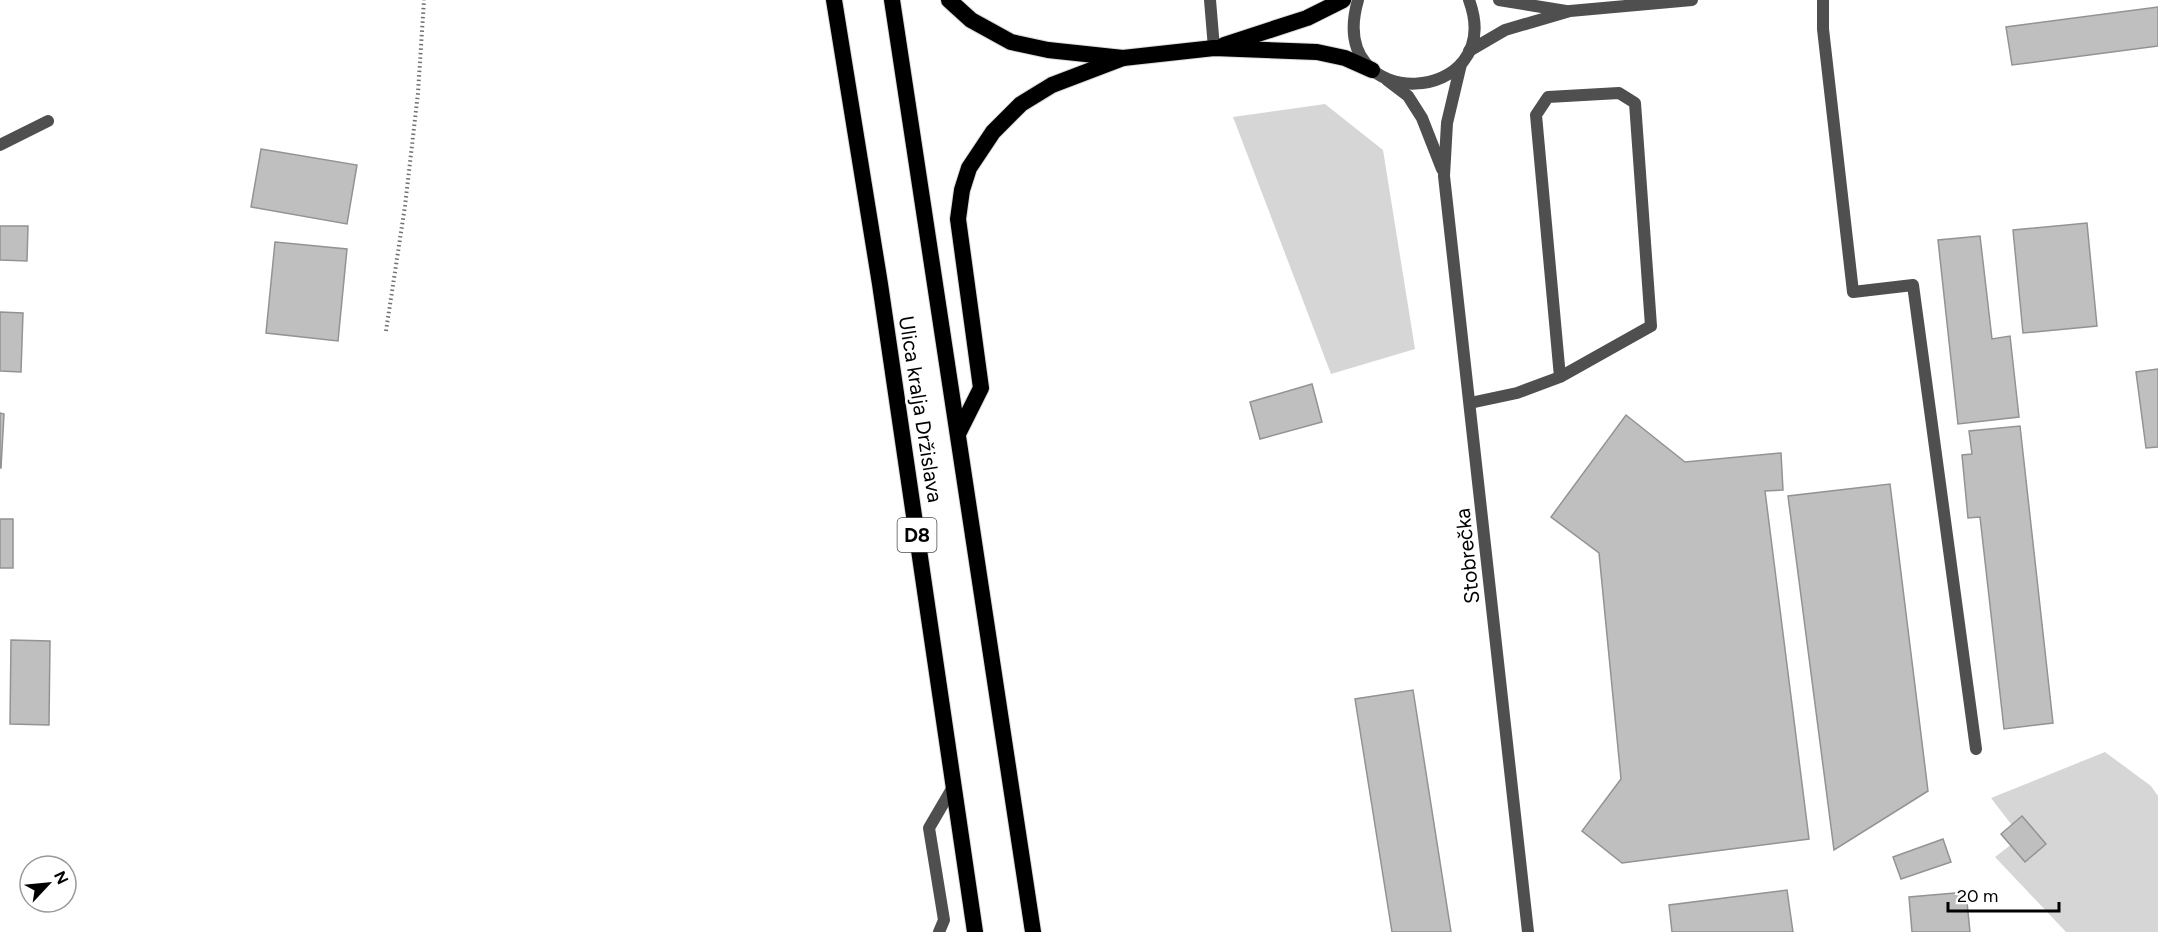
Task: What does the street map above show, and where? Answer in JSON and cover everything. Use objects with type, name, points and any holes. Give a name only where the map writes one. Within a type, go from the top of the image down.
[{"type":"highway","name":"Ulica kralja Držislava","points":[[834,0],[880,284],[975,932]]},
{"type":"highway","name":"Ulica kralja Držislava","points":[[892,0],[1033,932]]},
{"type":"highway","points":[[949,0],[971,20],[1011,42],[1048,50],[1123,58],[1214,48],[1317,52],[1345,58],[1372,70]]},
{"type":"highway","points":[[1214,48],[1306,18],[1343,0]]},
{"type":"highway","points":[[958,432],[981,388],[958,219],[962,190],[969,168],[993,132],[1021,104],[1052,85],[1123,58]]},
{"type":"street","points":[[1210,0],[1214,48]]},
{"type":"street","points":[[1358,0],[1353,17],[1354,36],[1360,54],[1372,70]]},
{"type":"street","points":[[1387,80],[1407,85],[1427,84],[1445,77],[1461,64],[1469,51],[1474,32],[1473,12],[1468,0]]},
{"type":"street","points":[[1499,0],[1570,11]]},
{"type":"street","points":[[1469,51],[1504,30],[1570,11],[1692,0]]},
{"type":"street","points":[[1823,0],[1824,29],[1853,292],[1913,285],[1976,749]]},
{"type":"street","name":"Stobrečka","points":[[1461,64],[1447,123],[1444,176],[1528,932]]},
{"type":"street","name":"Stobrečka","points":[[1372,70],[1408,96],[1422,118],[1444,176]]},
{"type":"street","points":[[1470,403],[1517,393],[1560,377],[1651,326],[1635,103],[1619,93],[1548,97],[1536,116],[1560,377]]},
{"type":"street","points":[[0,145],[48,121]]},
{"type":"street","points":[[939,932],[944,920],[929,828],[953,787]]},
{"type":"path","points":[[386,331],[405,206],[418,93],[424,0]]},
{"type":"shaded area","points":[[1325,104],[1383,150],[1415,349],[1331,374],[1233,117]]},
{"type":"shaded area","points":[[2105,752],[2151,786],[2158,796],[2158,932],[2066,932],[1995,857],[2021,837],[1991,798]]},
{"type":"building","points":[[2158,7],[2158,46],[2012,65],[2006,27]]},
{"type":"building","points":[[261,149],[357,165],[347,224],[251,207]]},
{"type":"building","points":[[2087,223],[2097,326],[2023,333],[2013,230]]},
{"type":"building","points":[[0,226],[28,226],[27,261],[0,260]]},
{"type":"building","points":[[1980,236],[1992,339],[2010,336],[2019,417],[1958,424],[1938,240]]},
{"type":"building","points":[[275,242],[347,249],[338,341],[266,333]]},
{"type":"building","points":[[0,312],[23,313],[21,372],[0,371]]},
{"type":"building","points":[[2158,369],[2158,447],[2146,448],[2136,372]]},
{"type":"building","points":[[1312,384],[1322,422],[1260,439],[1250,402]]},
{"type":"building","points":[[0,413],[4,414],[1,468],[0,468]]},
{"type":"building","points":[[1626,415],[1685,462],[1781,453],[1783,490],[1765,491],[1809,839],[1622,863],[1582,831],[1621,779],[1599,553],[1551,517]]},
{"type":"building","points":[[2020,426],[2053,723],[2004,729],[1980,517],[1968,518],[1962,455],[1972,454],[1969,431]]},
{"type":"building","points":[[1890,484],[1928,791],[1834,850],[1788,496]]},
{"type":"building","points":[[0,519],[13,519],[13,568],[0,568]]},
{"type":"building","points":[[11,640],[50,641],[49,725],[10,724]]},
{"type":"building","points":[[1413,690],[1451,932],[1392,932],[1355,699]]},
{"type":"building","points":[[2022,816],[2046,844],[2025,862],[2001,834]]},
{"type":"building","points":[[1943,839],[1951,862],[1901,879],[1893,857]]},
{"type":"building","points":[[1787,890],[1793,932],[1672,932],[1669,905]]},
{"type":"building","points":[[1966,892],[1970,932],[1912,932],[1909,897]]}]
